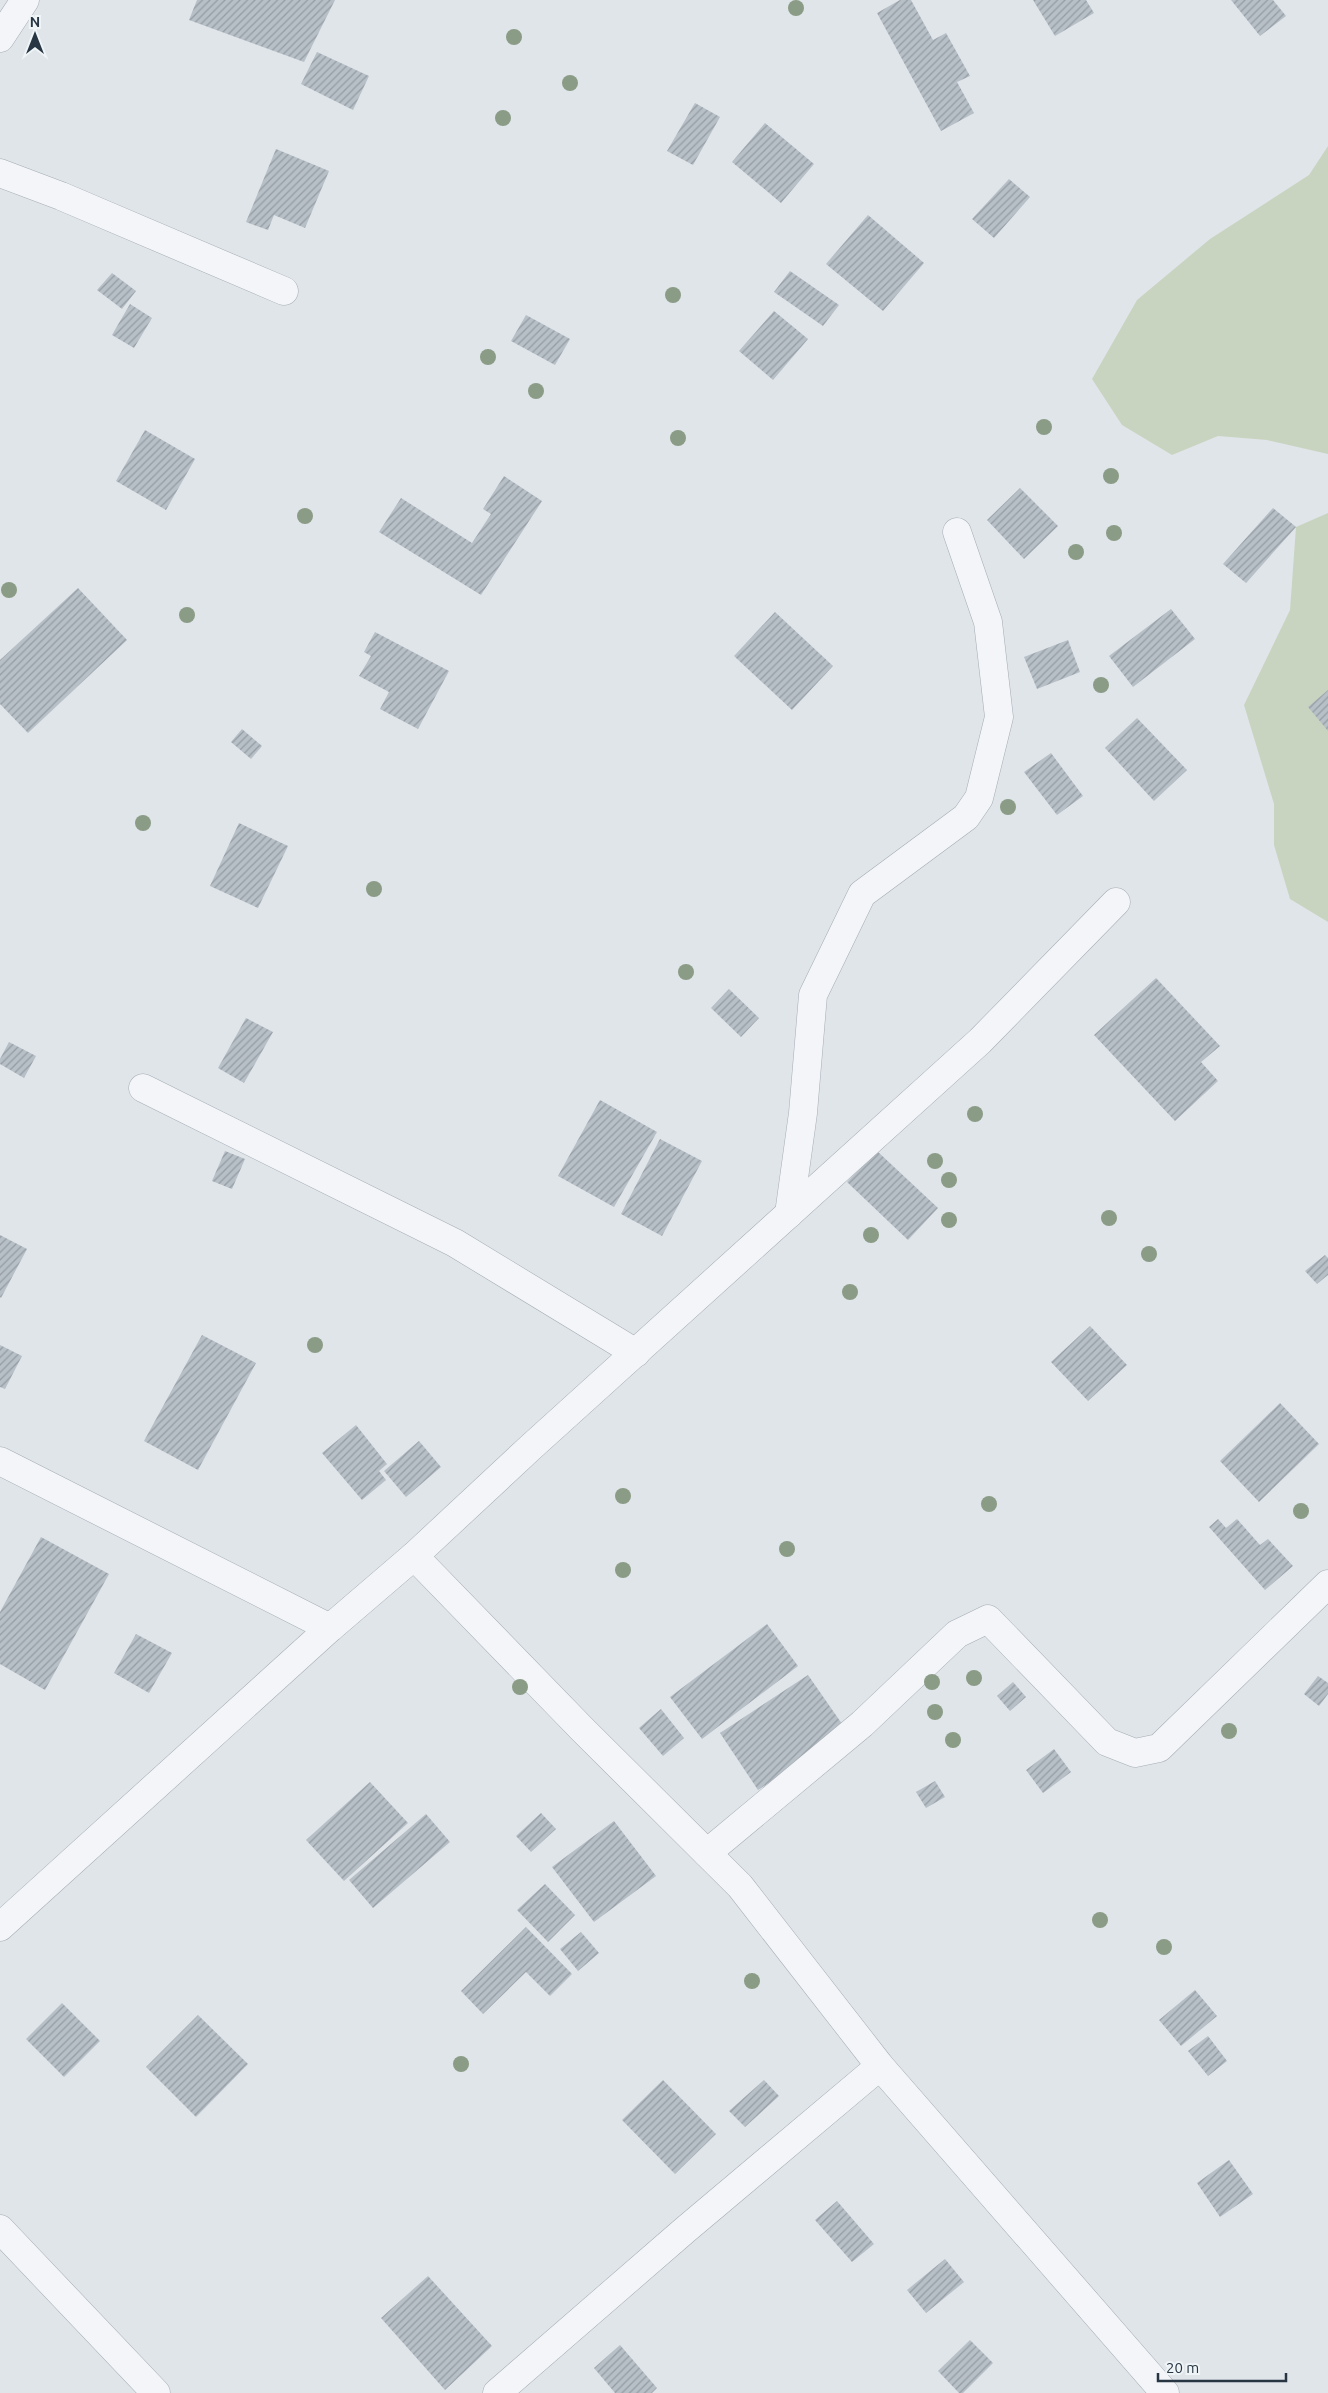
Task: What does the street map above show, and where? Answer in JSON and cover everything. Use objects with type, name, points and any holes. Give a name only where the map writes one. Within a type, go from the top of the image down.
[{"type":"street","points":[[0,38],[25,0]]},
{"type":"street","points":[[0,173],[61,196],[284,291]]},
{"type":"street","points":[[789,1214],[803,1113],[813,995],[862,894],[966,817],[979,798],[999,716],[988,622],[957,532]]},
{"type":"street","points":[[0,1927],[330,1628],[414,1556],[980,1041],[1116,902]]},
{"type":"street","points":[[143,1088],[455,1243],[636,1353]]},
{"type":"street","points":[[0,1461],[330,1628]]},
{"type":"street","points":[[414,1556],[583,1730],[740,1886],[880,2066],[1165,2393]]},
{"type":"street","points":[[708,1853],[862,1724],[957,1634],[988,1619],[1107,1742],[1135,1752],[1159,1748],[1328,1584]]},
{"type":"street","points":[[497,2393],[685,2230],[880,2066]]},
{"type":"street","points":[[0,2228],[156,2393]]},
{"type":"green space","points":[[1328,146],[1328,454],[1267,440],[1218,436],[1172,455],[1122,425],[1092,379],[1137,300],[1210,239],[1309,175]]},
{"type":"green space","points":[[1328,513],[1328,922],[1290,899],[1274,845],[1274,804],[1244,705],[1290,610],[1296,527]]},
{"type":"building","points":[[197,0],[335,0],[304,62],[189,20]]},
{"type":"building","points":[[900,0],[911,0],[933,40],[946,33],[970,76],[957,82],[974,113],[941,131],[877,13]]},
{"type":"building","points":[[1033,0],[1086,0],[1094,13],[1055,36]]},
{"type":"building","points":[[1231,0],[1273,0],[1286,16],[1260,36]]},
{"type":"building","points":[[317,52],[369,76],[353,110],[301,84]]},
{"type":"building","points":[[695,103],[720,117],[693,165],[667,151]]},
{"type":"building","points":[[765,123],[814,164],[781,203],[732,162]]},
{"type":"building","points":[[276,149],[329,171],[305,228],[274,215],[268,230],[246,222]]},
{"type":"building","points":[[1009,179],[1030,197],[994,238],[972,219]]},
{"type":"building","points":[[868,215],[924,263],[883,311],[826,264]]},
{"type":"building","points":[[790,271],[839,305],[823,326],[774,292]]},
{"type":"building","points":[[112,273],[136,291],[122,309],[97,290]]},
{"type":"building","points":[[130,304],[152,318],[134,348],[112,335]]},
{"type":"building","points":[[774,311],[808,339],[773,380],[739,351]]},
{"type":"building","points":[[526,315],[570,339],[555,365],[511,341]]},
{"type":"building","points":[[145,430],[195,459],[166,510],[116,481]]},
{"type":"building","points":[[504,476],[542,501],[481,595],[379,532],[401,498],[472,543],[491,514],[483,509]]},
{"type":"building","points":[[1020,488],[1058,526],[1024,559],[987,520]]},
{"type":"building","points":[[1273,508],[1296,527],[1246,583],[1223,564]]},
{"type":"building","points":[[78,588],[127,640],[28,733],[0,704],[0,660]]},
{"type":"building","points":[[1171,609],[1195,639],[1133,687],[1109,656]]},
{"type":"building","points":[[775,612],[833,666],[792,710],[734,656]]},
{"type":"building","points":[[375,632],[449,671],[418,729],[380,709],[389,692],[359,676],[371,656],[364,652]]},
{"type":"building","points":[[1068,640],[1080,672],[1037,689],[1024,657]]},
{"type":"building","points":[[1328,690],[1328,731],[1308,707]]},
{"type":"building","points":[[1137,718],[1187,770],[1154,801],[1105,748]]},
{"type":"building","points":[[242,729],[262,746],[251,759],[231,742]]},
{"type":"building","points":[[1051,753],[1083,796],[1057,815],[1024,772]]},
{"type":"building","points":[[239,823],[288,846],[258,908],[210,886]]},
{"type":"building","points":[[1156,978],[1220,1046],[1201,1062],[1218,1081],[1175,1121],[1094,1035]]},
{"type":"building","points":[[729,989],[759,1018],[741,1037],[711,1008]]},
{"type":"building","points":[[246,1018],[273,1032],[244,1083],[218,1068]]},
{"type":"building","points":[[9,1042],[36,1056],[24,1078],[0,1064],[0,1059]]},
{"type":"building","points":[[600,1100],[657,1132],[614,1207],[558,1176]]},
{"type":"building","points":[[660,1139],[702,1161],[662,1236],[621,1214]]},
{"type":"building","points":[[225,1151],[245,1159],[232,1189],[212,1181]]},
{"type":"building","points":[[877,1151],[938,1208],[908,1240],[847,1182]]},
{"type":"building","points":[[0,1235],[27,1249],[1,1298],[0,1297]]},
{"type":"building","points":[[1325,1255],[1328,1258],[1328,1275],[1317,1284],[1305,1271]]},
{"type":"building","points":[[1090,1326],[1127,1365],[1088,1401],[1051,1362]]},
{"type":"building","points":[[202,1335],[256,1363],[198,1470],[144,1441]]},
{"type":"building","points":[[0,1345],[22,1356],[5,1389],[0,1387]]},
{"type":"building","points":[[1280,1403],[1319,1444],[1259,1502],[1220,1461]]},
{"type":"building","points":[[356,1425],[387,1464],[379,1471],[386,1480],[362,1500],[322,1453]]},
{"type":"building","points":[[419,1441],[441,1467],[406,1497],[384,1471]]},
{"type":"building","points":[[1218,1519],[1226,1528],[1237,1519],[1260,1545],[1268,1539],[1293,1566],[1265,1590],[1209,1527]]},
{"type":"building","points":[[41,1537],[109,1574],[45,1690],[0,1664],[0,1612]]},
{"type":"building","points":[[767,1624],[798,1666],[702,1739],[670,1697]]},
{"type":"building","points":[[136,1634],[172,1653],[149,1693],[114,1673]]},
{"type":"building","points":[[808,1675],[847,1731],[758,1790],[720,1733]]},
{"type":"building","points":[[1318,1676],[1328,1683],[1328,1694],[1319,1706],[1304,1694]]},
{"type":"building","points":[[1013,1682],[1026,1697],[1010,1711],[997,1696]]},
{"type":"building","points":[[661,1709],[684,1738],[663,1756],[639,1728]]},
{"type":"building","points":[[1054,1749],[1071,1772],[1043,1793],[1026,1770]]},
{"type":"building","points":[[935,1781],[945,1797],[926,1808],[916,1792]]},
{"type":"building","points":[[370,1782],[408,1823],[344,1881],[306,1840]]},
{"type":"building","points":[[541,1813],[556,1829],[531,1852],[516,1836]]},
{"type":"building","points":[[426,1814],[450,1842],[373,1908],[349,1880]]},
{"type":"building","points":[[614,1821],[656,1876],[594,1922],[552,1867]]},
{"type":"building","points":[[545,1884],[575,1915],[548,1942],[517,1910]]},
{"type":"building","points":[[526,1927],[572,1974],[550,1996],[526,1972],[483,2014],[461,1991]]},
{"type":"building","points":[[581,1932],[599,1953],[578,1971],[560,1949]]},
{"type":"building","points":[[1195,1990],[1217,2016],[1181,2046],[1159,2020]]},
{"type":"building","points":[[62,2003],[100,2041],[64,2077],[26,2039]]},
{"type":"building","points":[[198,2015],[248,2064],[196,2117],[146,2067]]},
{"type":"building","points":[[1208,2036],[1227,2061],[1208,2076],[1188,2051]]},
{"type":"building","points":[[663,2080],[716,2134],[675,2174],[622,2120]]},
{"type":"building","points":[[764,2080],[779,2096],[745,2127],[729,2111]]},
{"type":"building","points":[[1229,2160],[1253,2194],[1220,2217],[1197,2183]]},
{"type":"building","points":[[837,2201],[874,2244],[852,2262],[815,2220]]},
{"type":"building","points":[[945,2259],[964,2282],[926,2313],[907,2290]]},
{"type":"building","points":[[428,2276],[492,2346],[445,2390],[381,2318]]},
{"type":"building","points":[[970,2340],[993,2363],[963,2393],[959,2393],[938,2371]]},
{"type":"building","points":[[620,2345],[657,2388],[652,2393],[615,2393],[594,2368]]}]
